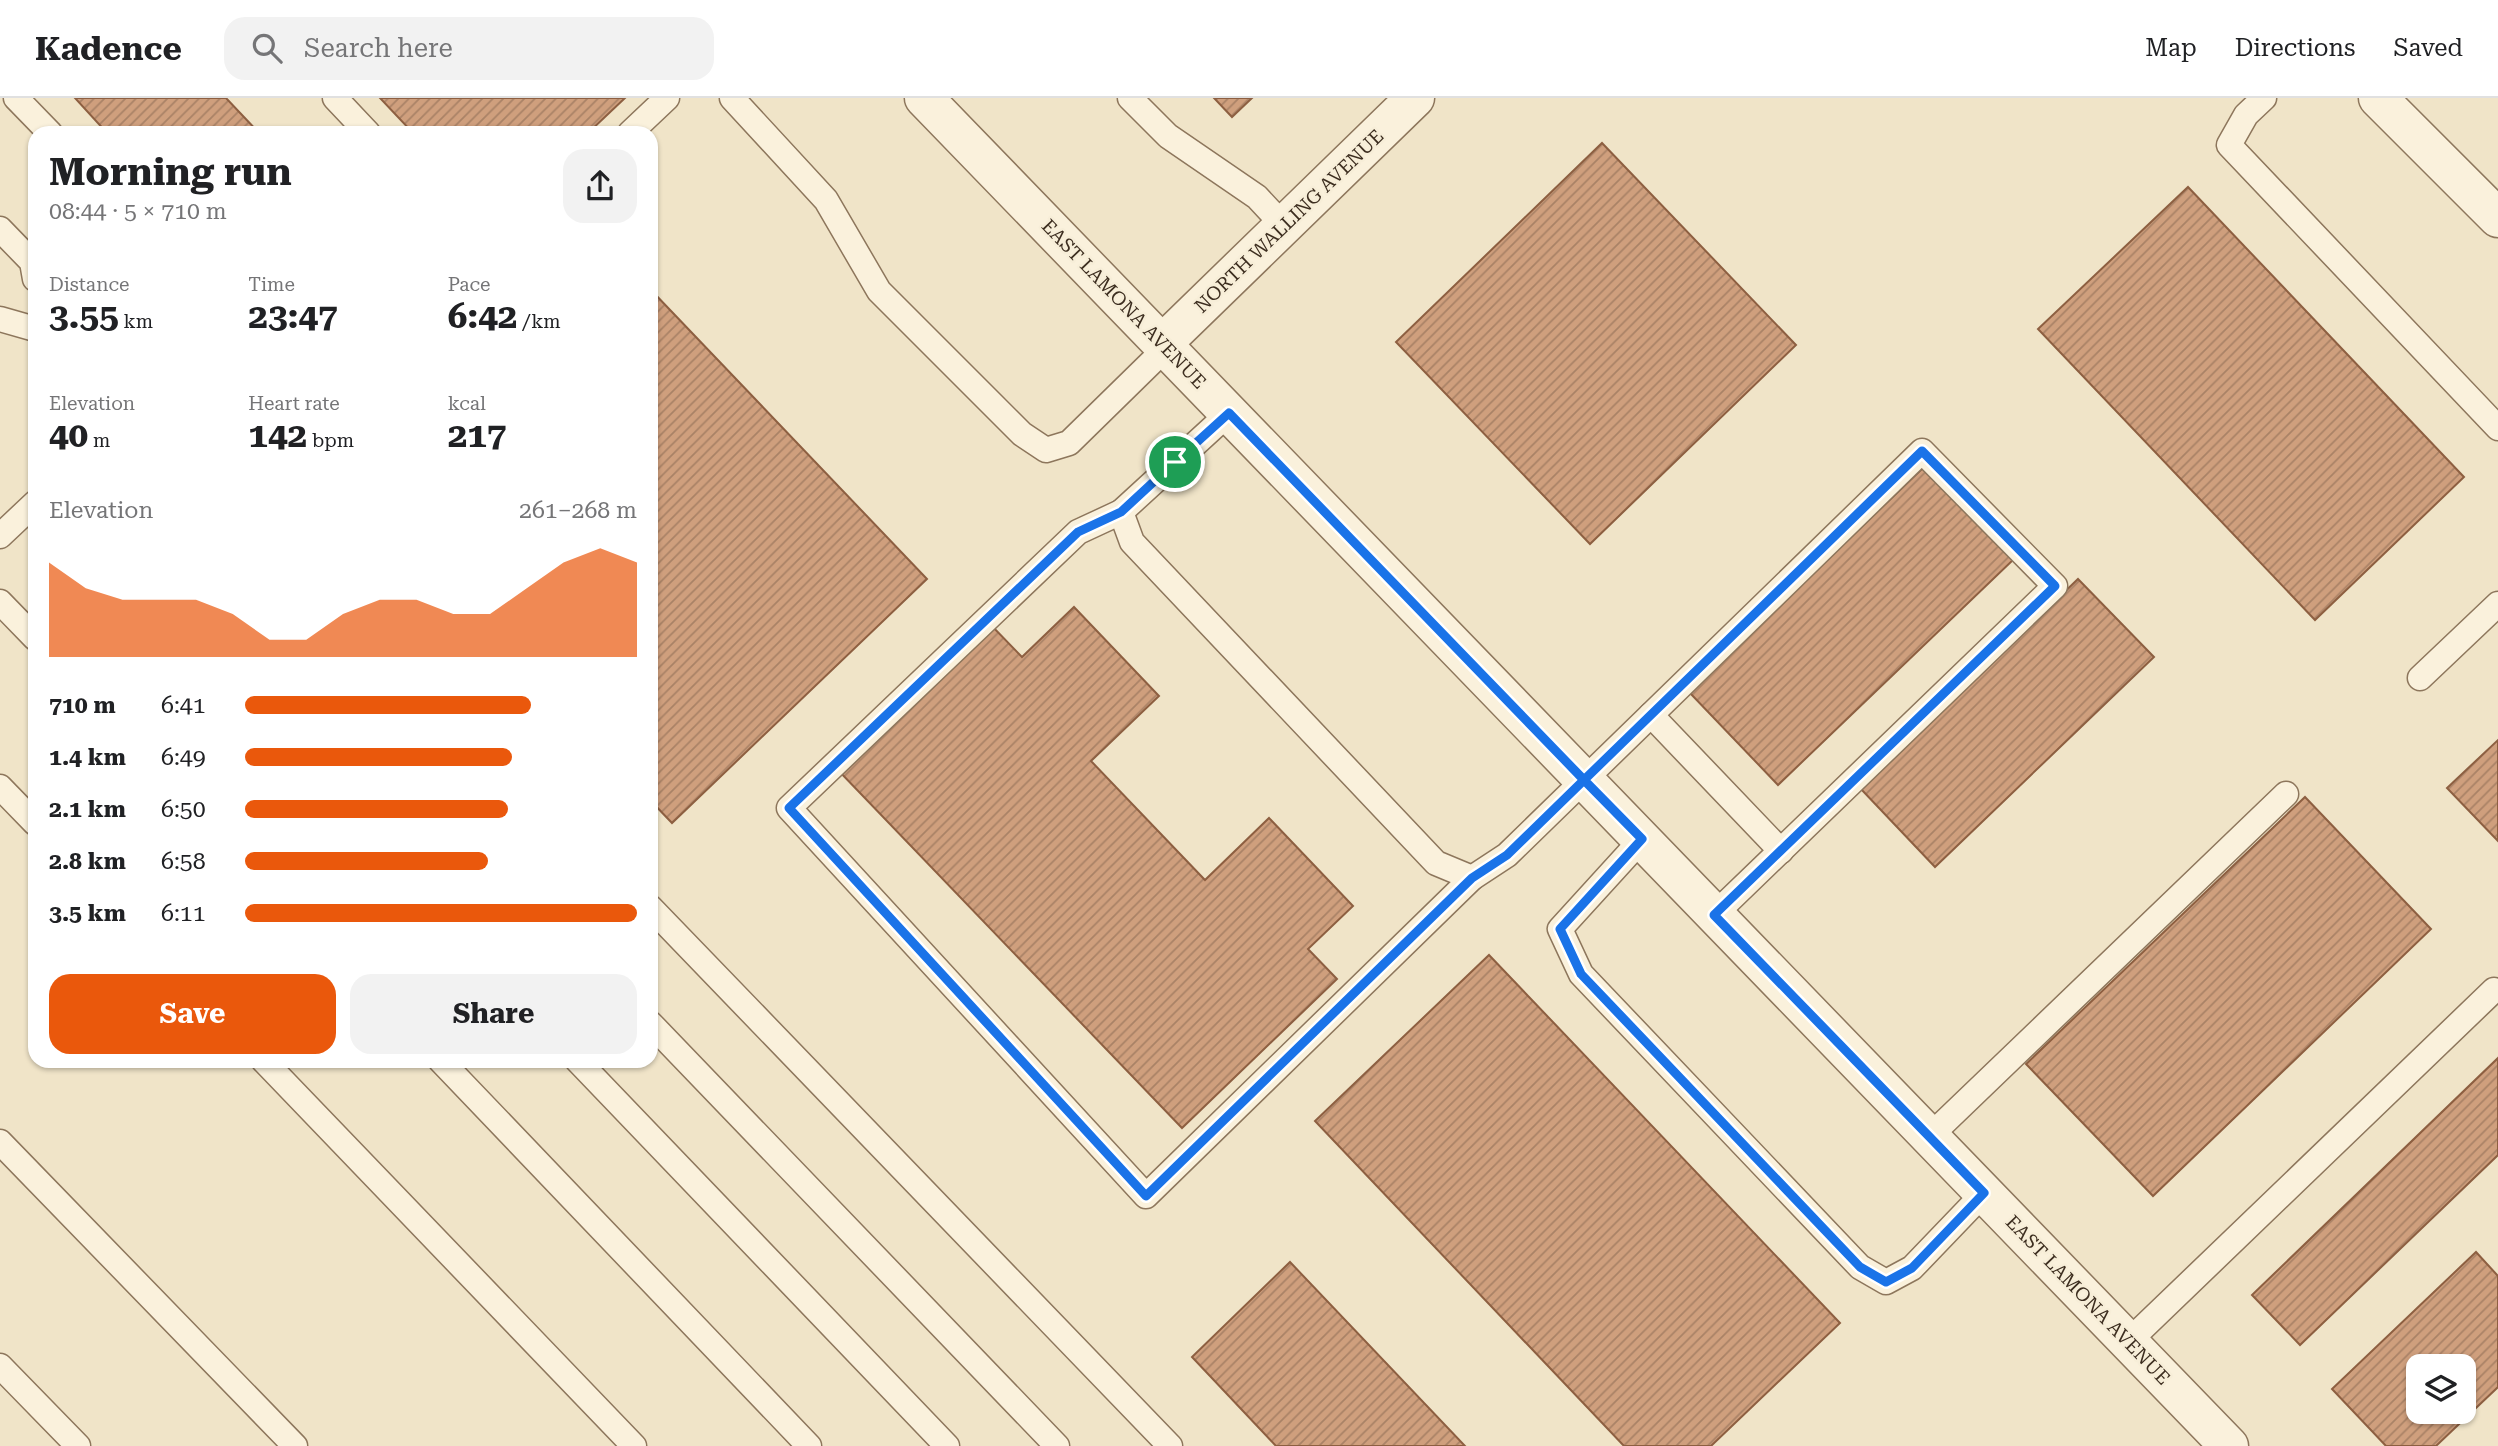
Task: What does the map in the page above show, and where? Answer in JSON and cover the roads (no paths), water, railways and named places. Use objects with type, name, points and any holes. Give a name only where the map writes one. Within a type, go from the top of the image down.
[{"type":"street","name":"EAST LAMONA AVENUE","points":[[924,98],[2229,1446]]},
{"type":"street","name":"NORTH WALLING AVENUE","points":[[1164,346],[1415,98]]},
{"type":"street","points":[[2378,98],[2498,218]]},
{"type":"lane","points":[[16,98],[43,126]]},
{"type":"lane","points":[[335,98],[361,126]]},
{"type":"lane","points":[[637,126],[667,98]]},
{"type":"lane","points":[[732,98],[826,200],[879,291],[1022,434],[1046,450],[1069,443],[1164,346]]},
{"type":"lane","points":[[1130,98],[1168,136],[1257,197],[1283,226]]},
{"type":"lane","points":[[2264,98],[2246,115],[2229,145],[2389,309],[2498,428]]},
{"type":"lane","points":[[0,229],[28,258]]},
{"type":"lane","points":[[0,319],[28,328]]},
{"type":"lane","points":[[1229,413],[1121,512],[1078,532],[789,808],[1146,1196],[1472,878],[1507,855],[1922,451],[2055,586],[1714,915]]},
{"type":"lane","points":[[0,536],[28,510]]},
{"type":"lane","points":[[1121,512],[1132,542],[1324,748],[1436,863],[1472,878]]},
{"type":"lane","points":[[0,602],[28,631]]},
{"type":"lane","points":[[2420,678],[2498,604]]},
{"type":"lane","points":[[1651,715],[1781,851]]},
{"type":"lane","points":[[0,786],[28,816]]},
{"type":"lane","points":[[1929,1137],[2286,794]]},
{"type":"lane","points":[[1642,839],[1560,929],[1581,974],[1860,1267],[1886,1282],[1912,1268],[1984,1193]]},
{"type":"lane","points":[[658,915],[1170,1446]]},
{"type":"lane","points":[[2128,1342],[2494,990]]},
{"type":"lane","points":[[658,1031],[1057,1446]]},
{"type":"lane","points":[[271,1068],[634,1446]]},
{"type":"lane","points":[[448,1068],[809,1446]]},
{"type":"lane","points":[[585,1068],[947,1446]]},
{"type":"lane","points":[[0,1142],[295,1446]]},
{"type":"lane","points":[[0,1366],[78,1446]]}]
